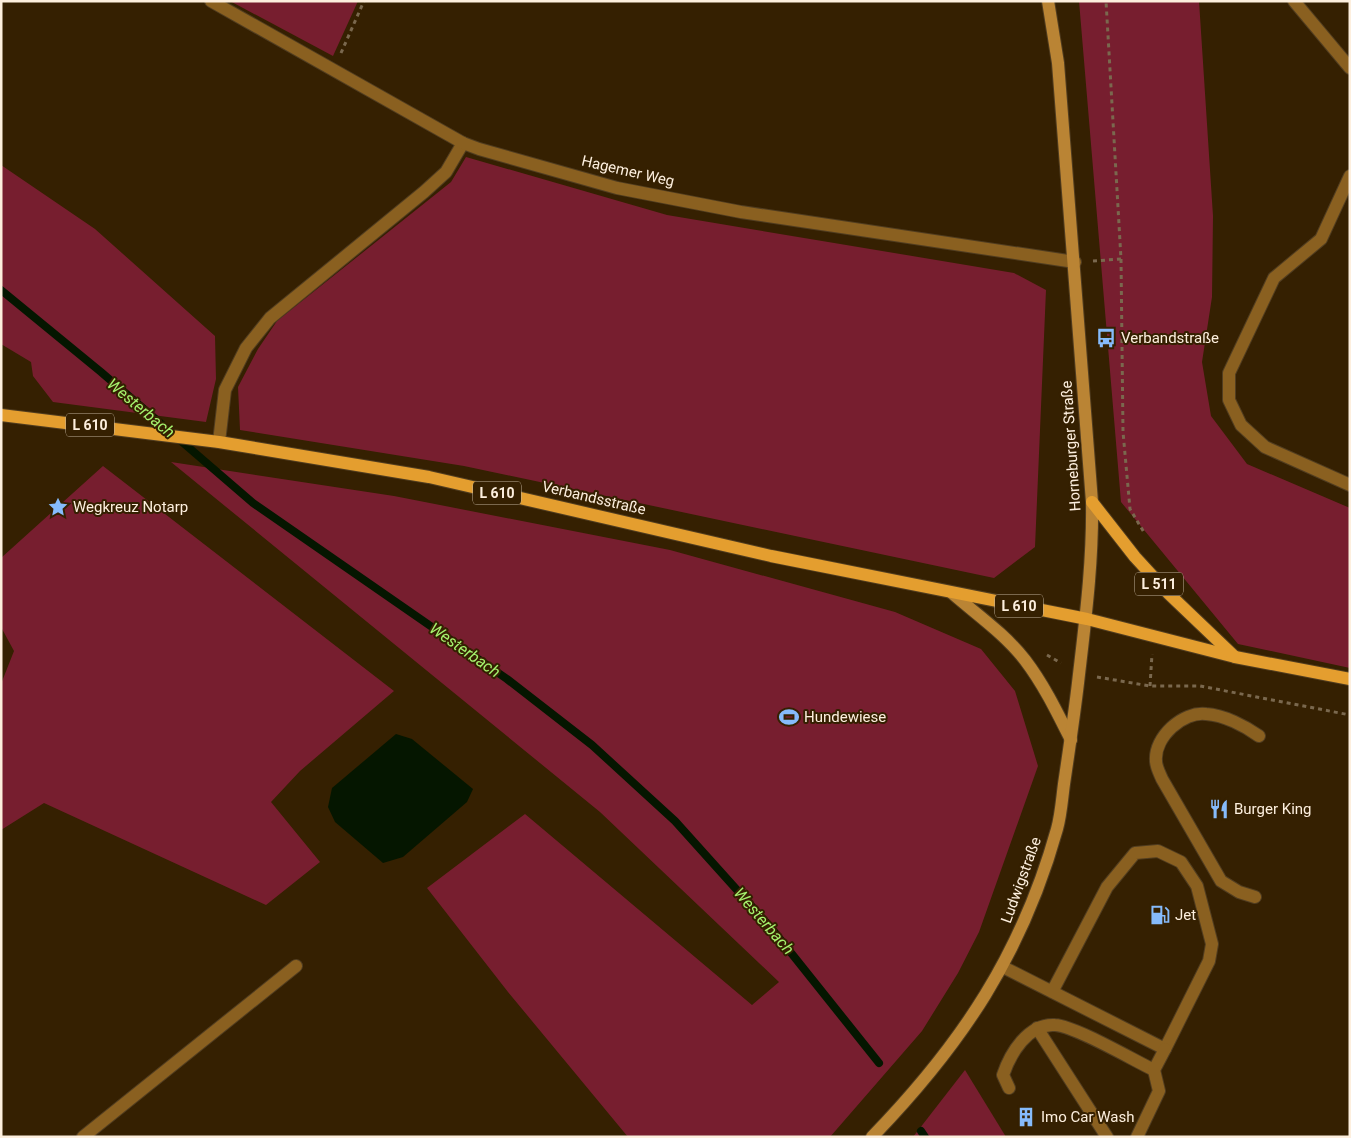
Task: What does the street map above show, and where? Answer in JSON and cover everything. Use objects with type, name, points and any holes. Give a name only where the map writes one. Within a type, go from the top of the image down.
[{"type":"main road","name":"Horneburger Straße","points":[[1048,1],[1058,63],[1075,262],[1092,502],[1093,551],[1087,619]]},
{"type":"main road","name":"Verbandsstraße","points":[[1,415],[219,442],[429,477],[771,556],[1087,619]]},
{"type":"main road","name":"L 511","points":[[1092,502],[1135,557],[1169,594],[1235,657]]},
{"type":"main road","points":[[952,593],[1001,635],[1024,660],[1046,691],[1071,740]]},
{"type":"main road","points":[[1087,619],[1235,657],[1350,679]]},
{"type":"main road","name":"Ludwigstraße","points":[[872,1137],[934,1067],[976,1013],[1002,967],[1034,901],[1057,828],[1087,619]]},
{"type":"street","name":"Hagemer Weg","points":[[211,1],[463,143],[608,185],[741,212],[1075,262]]},
{"type":"street","points":[[1294,1],[1350,68]]},
{"type":"street","points":[[219,442],[225,390],[246,348],[270,318],[424,192],[446,172],[463,143]]},
{"type":"street","points":[[1350,176],[1321,240],[1274,278],[1229,373],[1229,400],[1241,425],[1265,447],[1350,486]]},
{"type":"street","points":[[1255,897],[1238,892],[1221,881],[1162,779],[1156,761],[1158,744],[1171,727],[1192,716],[1205,713],[1220,717],[1259,736]]},
{"type":"street","points":[[1052,992],[1107,886],[1135,853],[1158,851],[1181,862],[1197,886],[1212,944],[1209,961],[1154,1070],[1159,1091],[1137,1137]]},
{"type":"street","points":[[83,1137],[296,966]]},
{"type":"street","points":[[1002,967],[1165,1049]]},
{"type":"street","points":[[1009,1088],[1003,1075],[1008,1059],[1024,1038],[1037,1028],[1055,1025],[1080,1033],[1154,1070]]},
{"type":"street","points":[[1037,1028],[1107,1137]]},
{"type":"path","points":[[333,70],[364,1]]},
{"type":"path","points":[[1106,1],[1121,259],[1123,432],[1130,509],[1148,539]]},
{"type":"path","points":[[1075,262],[1121,259]]},
{"type":"path","points":[[1150,686],[1153,637]]},
{"type":"path","points":[[1079,674],[1150,686],[1200,686],[1350,715]]},
{"type":"shaded area","points":[[230,1],[358,1],[333,56]]},
{"type":"shaded area","points":[[1079,1],[1199,1],[1213,216],[1212,297],[1202,362],[1211,416],[1247,464],[1350,508],[1350,668],[1238,644],[1121,502]]},
{"type":"shaded area","points":[[466,157],[667,215],[1014,273],[1046,290],[1035,547],[994,578],[464,466],[240,430],[238,387],[258,349],[277,321],[451,182]]},
{"type":"shaded area","points":[[1,165],[95,229],[215,336],[216,379],[206,422],[53,402],[33,376],[31,362],[1,344]]},
{"type":"shaded area","points":[[171,462],[394,496],[670,550],[895,612],[981,649],[1015,691],[1038,766],[979,932],[958,973],[922,1031],[830,1137],[628,1137],[508,992],[427,888],[525,814],[752,1005],[779,982],[600,812]]},
{"type":"shaded area","points":[[103,466],[394,691],[300,771],[271,802],[320,862],[266,905],[44,803],[1,830],[1,684],[14,651],[1,627],[1,558]]},
{"type":"shaded area","points":[[396,734],[412,739],[473,789],[467,802],[403,857],[383,863],[335,822],[328,807],[332,788]]},
{"type":"shaded area","points":[[965,1070],[1006,1137],[913,1137]]},
{"type":"waterway","name":"Westerbach","points":[[1,290],[101,372],[253,503],[507,679],[592,745],[675,821],[772,929],[879,1063]]},
{"type":"waterway","name":"Westerbach","points":[[921,1131],[925,1137]]},
{"type":"place","name":"Verbandstraße","points":[[1106,338]]},
{"type":"place","name":"Wegkreuz Notarp","points":[[58,507]]},
{"type":"place","name":"Hundewiese","points":[[789,717]]},
{"type":"place","name":"Burger King","points":[[1219,809]]},
{"type":"place","name":"Jet","points":[[1160,915]]},
{"type":"place","name":"Imo Car Wash","points":[[1026,1117]]}]
